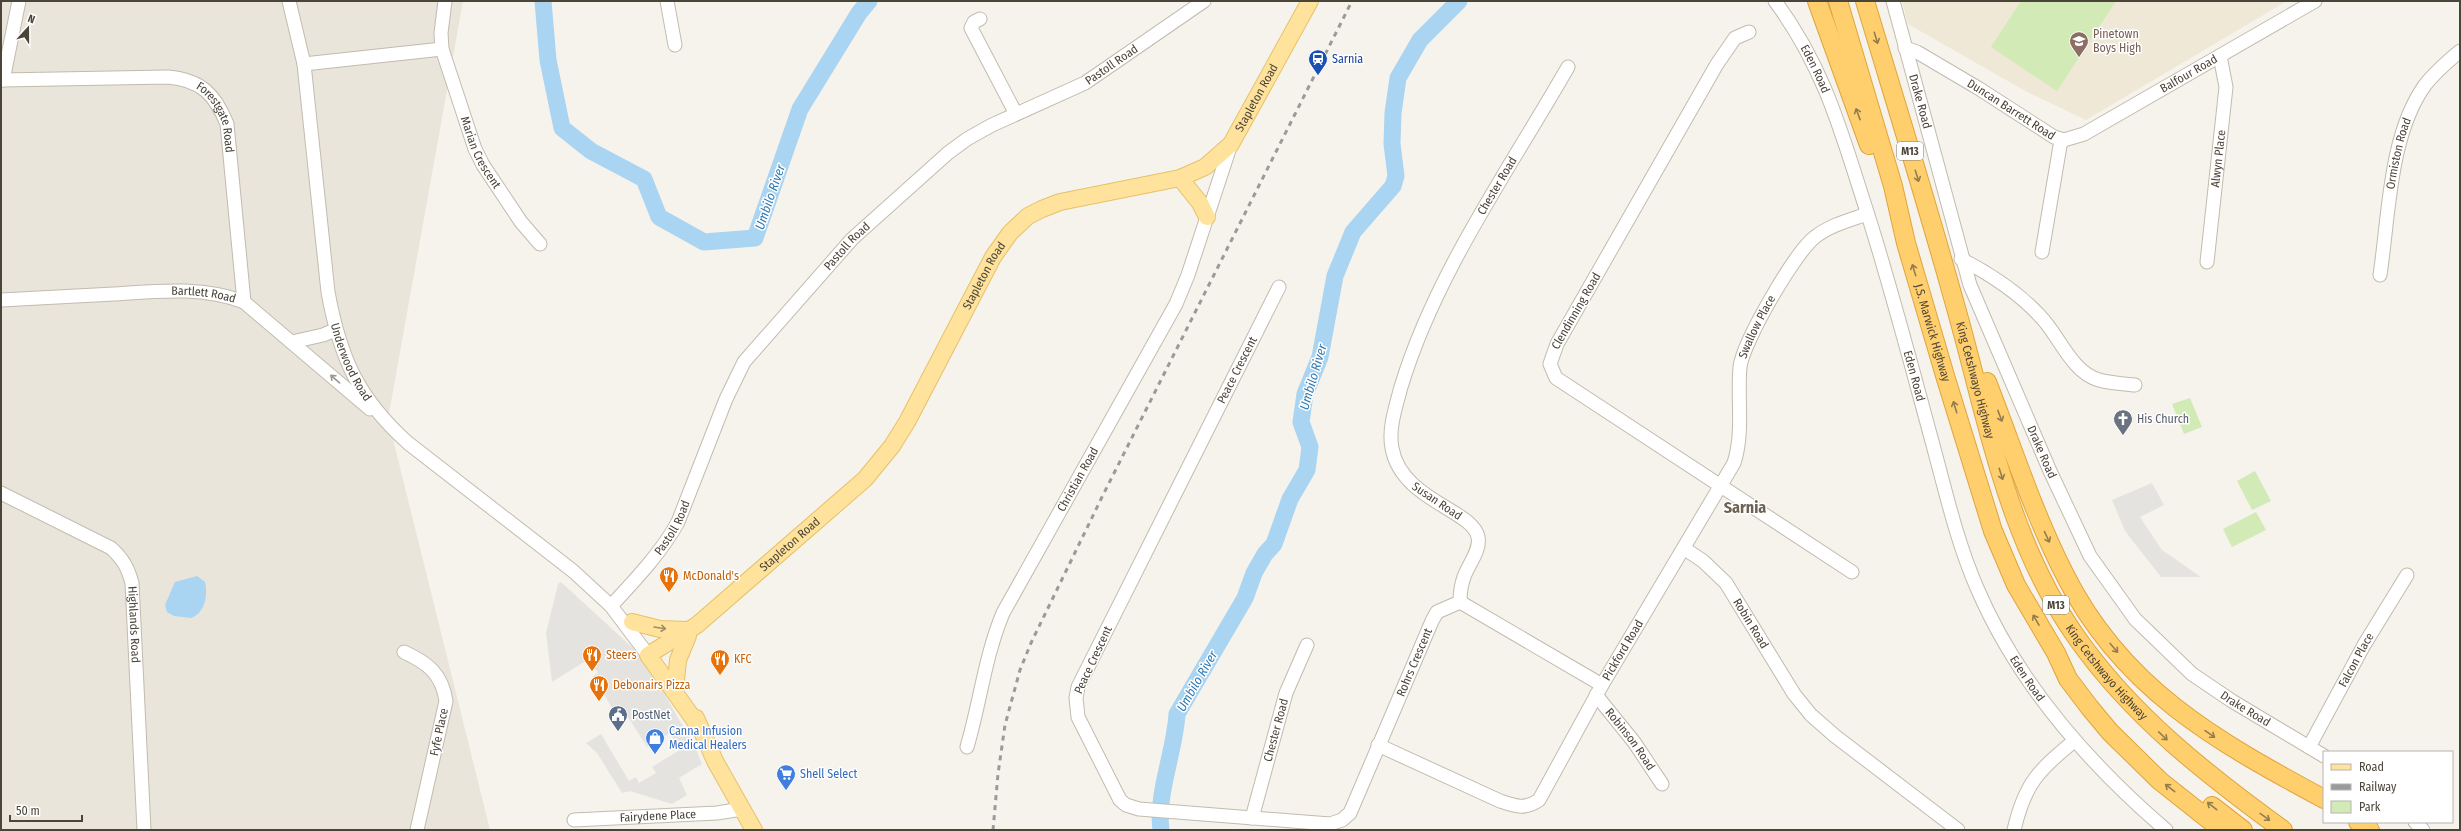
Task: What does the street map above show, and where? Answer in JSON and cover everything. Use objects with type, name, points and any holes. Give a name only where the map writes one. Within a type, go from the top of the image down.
[{"type":"highway","points":[[1817,1],[1906,243]]},
{"type":"highway","name":"J.S. Marwick Highway","points":[[1838,1],[1893,186],[1906,243],[1993,531],[2016,585],[2056,653]]},
{"type":"highway","name":"M13","points":[[1865,1],[1955,301]]},
{"type":"highway","points":[[1955,301],[2038,517],[2064,574],[2102,634],[2144,680],[2187,719],[2248,758],[2323,798]]},
{"type":"highway","name":"King Cetshwayo Highway","points":[[1955,301],[1998,465],[2014,512],[2040,576],[2058,609],[2103,672],[2141,714],[2172,744],[2218,782],[2283,830]]},
{"type":"highway","points":[[2056,653],[2068,679],[2110,732],[2160,781],[2222,830]]},
{"type":"highway","name":"King Cetshwayo Highway","points":[[2056,653],[2105,709],[2158,764],[2243,830]]},
{"type":"highway","points":[[2360,823],[2370,830]]},
{"type":"main road","name":"Stapleton Road","points":[[656,658],[691,630],[865,479],[892,446],[907,422],[996,251],[1021,222],[1042,209],[1060,202],[1180,178],[1205,167],[1231,144],[1310,1]]},
{"type":"main road","points":[[1180,178],[1200,203],[1207,217]]},
{"type":"main road","points":[[632,622],[660,629],[691,630],[679,656],[676,680]]},
{"type":"main road","name":"Underwood Road","points":[[656,658],[676,680],[754,830]]},
{"type":"main road","name":"Underwood Road","points":[[656,658],[700,728]]},
{"type":"street","points":[[2,80],[19,1]]},
{"type":"street","name":"Underwood Road","points":[[289,1],[304,64],[328,292],[335,330],[345,359],[360,387],[385,423],[408,444],[540,544],[613,609],[656,658]]},
{"type":"street","name":"Marian Crescent","points":[[445,1],[440,33],[442,49],[475,149],[483,165],[521,222],[540,244]]},
{"type":"street","points":[[667,1],[675,45]]},
{"type":"street","name":"Pastoll Road","points":[[613,609],[676,526],[726,399],[744,362],[852,239],[948,153],[992,124],[1090,79],[1204,1]]},
{"type":"street","name":"Eden Road","points":[[1775,1],[1804,43],[1828,93],[1867,214],[1956,531],[1977,587],[2018,664],[2052,714],[2074,741],[2118,787],[2166,830]]},
{"type":"street","name":"Drake Road","points":[[1893,1],[1970,285],[2050,471],[2090,556],[2111,588],[2135,619],[2192,674],[2232,701],[2323,755]]},
{"type":"street","name":"Balfour Road","points":[[2060,140],[2084,134],[2315,1]]},
{"type":"street","points":[[980,19],[974,22],[971,28],[1016,114]]},
{"type":"street","name":"Clendinning Road","points":[[1749,32],[1735,38],[1717,64],[1557,344],[1550,364],[1556,378],[1723,486],[1852,572]]},
{"type":"street","name":"Duncan Barrett Road","points":[[1905,48],[1917,52],[1978,88],[2060,140],[2042,252]]},
{"type":"street","points":[[304,64],[442,49]]},
{"type":"street","name":"Ormiston Road","points":[[2380,275],[2390,198],[2406,123],[2425,85],[2460,51]]},
{"type":"street","name":"Alwyn Place","points":[[2207,262],[2226,87],[2220,56]]},
{"type":"street","name":"Chester Road","points":[[1431,306],[1493,194],[1568,67]]},
{"type":"street","name":"Forestgate Road","points":[[2,80],[168,77],[183,79],[203,89],[219,104],[227,124],[244,302]]},
{"type":"street","name":"Christian Road","points":[[967,748],[978,710],[990,647],[1003,613],[1168,320],[1188,275],[1231,144]]},
{"type":"street","name":"Swallow Place","points":[[1723,486],[1737,456],[1741,365],[1749,339],[1802,249],[1820,233],[1867,214]]},
{"type":"street","points":[[1962,259],[2001,282],[2040,316],[2074,362],[2088,375],[2098,380],[2135,385]]},
{"type":"street","name":"Peace Crescent","points":[[1279,287],[1078,687],[1076,698],[1078,717],[1116,795],[1126,805],[1140,809],[1330,824],[1342,820],[1350,813],[1378,745]]},
{"type":"street","name":"Bartlett Road","points":[[1,300],[189,291],[212,292],[244,302],[385,423]]},
{"type":"street","name":"Susan Road","points":[[1431,306],[1412,352],[1394,411],[1391,447],[1395,461],[1409,482],[1475,529],[1478,542],[1464,578],[1460,602]]},
{"type":"street","points":[[292,342],[323,335],[335,330]]},
{"type":"street","name":"Pickford Road","points":[[1378,745],[1500,801],[1520,807],[1530,806],[1539,800],[1546,791],[1599,690],[1723,486]]},
{"type":"street","name":"Highlands Road","points":[[1,493],[111,548],[123,558],[129,570],[132,583],[144,830]]},
{"type":"street","name":"Robin Road","points":[[1685,549],[1703,562],[1726,583],[1794,694],[1806,709],[1834,736],[1958,830]]},
{"type":"street","name":"Falcon Place","points":[[2309,747],[2364,645],[2407,575]]},
{"type":"street","points":[[1460,602],[1599,690]]},
{"type":"street","name":"Rohrs Crescent","points":[[1378,745],[1437,612],[1460,602]]},
{"type":"street","name":"Underwood Road","points":[[613,609],[632,622],[656,658]]},
{"type":"street","name":"Chester Road","points":[[1252,818],[1286,693],[1307,645]]},
{"type":"street","name":"Fyfe Place","points":[[404,652],[424,662],[433,670],[444,689],[446,701],[417,830]]},
{"type":"street","name":"Robinson Road","points":[[1599,690],[1662,784]]},
{"type":"street","points":[[2014,830],[2029,784],[2038,773],[2074,741]]},
{"type":"street","name":"Fairydene Place","points":[[574,820],[717,813],[742,809]]},
{"type":"shaded area","points":[[1,1],[463,1],[388,419],[490,830],[1,830]]},
{"type":"shaded area","name":"Pinetown Boys High","points":[[1902,1],[2287,1],[2086,120],[2027,92],[1908,24]]},
{"type":"shaded area","points":[[2152,483],[2164,505],[2140,517],[2162,550],[2201,577],[2161,577],[2125,531],[2112,500]]},
{"type":"shaded area","points":[[561,582],[634,649],[661,688],[696,749],[702,764],[679,778],[687,795],[672,804],[630,791],[622,793],[597,753],[586,743],[601,734],[629,781],[636,777],[639,783],[656,773],[652,767],[680,750],[670,733],[647,747],[623,709],[615,713],[593,676],[598,673],[589,659],[552,682],[546,633],[558,584]]},
{"type":"green space","points":[[2021,1],[2116,1],[2057,91],[1991,47]]},
{"type":"green space","points":[[2190,398],[2202,427],[2184,434],[2172,404]]},
{"type":"green space","points":[[2255,471],[2271,501],[2252,510],[2237,481]]},
{"type":"green space","points":[[2256,512],[2266,530],[2232,547],[2223,529]]},
{"type":"water","points":[[197,576],[205,582],[206,587],[206,598],[200,612],[191,618],[174,616],[167,612],[165,605],[175,582]]},
{"type":"waterway","name":"Umbilo River","points":[[543,1],[548,60],[562,128],[591,151],[644,179],[659,217],[704,242],[755,238],[800,109],[859,13],[869,1]]},
{"type":"waterway","name":"Umbilo River","points":[[1161,830],[1160,816],[1163,787],[1176,728],[1177,714],[1245,598],[1254,573],[1265,554],[1274,544],[1290,499],[1307,470],[1310,447],[1301,422],[1305,394],[1320,357],[1335,276],[1353,232],[1393,186],[1396,176],[1392,144],[1393,113],[1398,78],[1420,40],[1459,1]]},
{"type":"railway","points":[[993,830],[998,774],[1005,725],[1020,670],[1031,643],[1102,497],[1352,1]]},
{"type":"place","name":"Pinetown Boys High","points":[[2079,58]]},
{"type":"place","name":"Sarnia","points":[[1318,76]]},
{"type":"place","name":"His Church","points":[[2123,436]]},
{"type":"place","name":"McDonald's","points":[[669,593]]},
{"type":"place","name":"Steers","points":[[592,672]]},
{"type":"place","name":"KFC","points":[[720,676]]},
{"type":"place","name":"Debonairs Pizza","points":[[599,702]]},
{"type":"place","name":"PostNet","points":[[618,732]]},
{"type":"place","name":"Canna Infusion Medical Healers","points":[[655,755]]},
{"type":"place","name":"Shell Select","points":[[786,791]]},
{"type":"district","name":"Sarnia","points":[[1745,507]]}]
